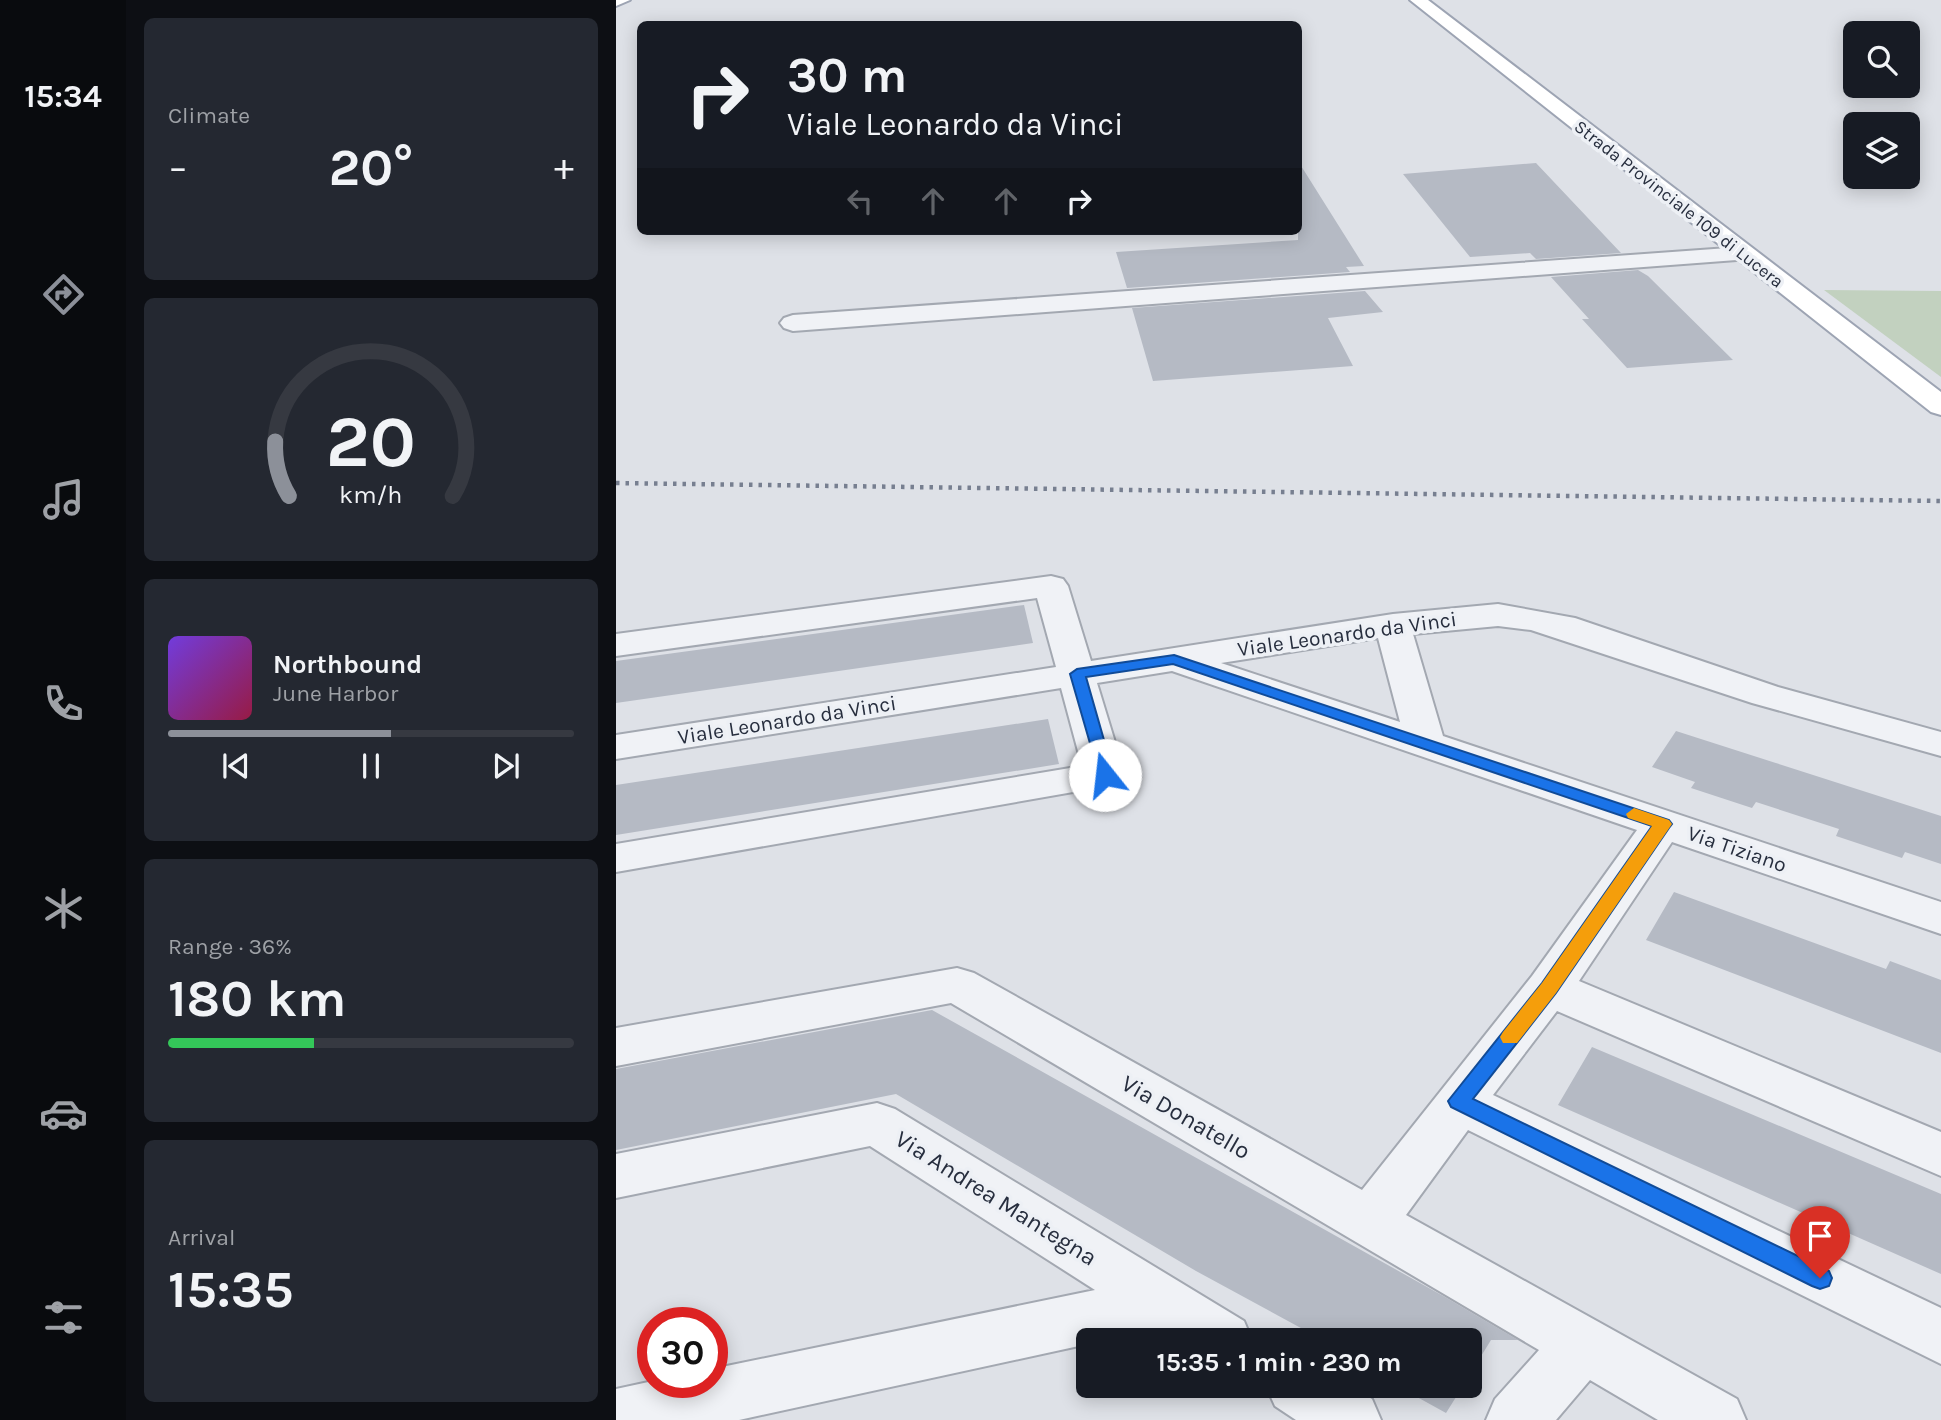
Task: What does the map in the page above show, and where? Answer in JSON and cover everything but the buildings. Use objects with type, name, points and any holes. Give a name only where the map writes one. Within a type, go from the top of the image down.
[{"type":"main road","points":[[616,1],[622,0]]},
{"type":"main road","name":"Strada Provinciale 109 di Lucera","points":[[1418,0],[1941,406]]},
{"type":"street","points":[[793,323],[1742,254]]},
{"type":"street","points":[[616,645],[1051,586],[1105,775],[616,858]]},
{"type":"street","name":"Viale Leonardo da Vinci","points":[[616,747],[1393,625],[1498,615],[1562,626],[1765,695],[1941,744]]},
{"type":"street","points":[[1393,625],[1425,743]]},
{"type":"street","name":"Via Tiziano","points":[[1174,659],[1941,918]]},
{"type":"street","points":[[1369,1223],[1459,1101],[1549,988],[1663,824]]},
{"type":"street","name":"Via Donatello","points":[[616,1047],[957,985],[1715,1420]]},
{"type":"street","points":[[1549,988],[1941,1155]]},
{"type":"street","points":[[1459,1101],[1941,1337]]},
{"type":"street","name":"Via Andrea Mantegna","points":[[616,1176],[877,1124],[1203,1328]]},
{"type":"street","points":[[616,1418],[1162,1303]]},
{"type":"street","points":[[1517,1420],[1582,1345]]},
{"type":"street","points":[[1315,1398],[1350,1420]]},
{"type":"green space","points":[[1824,290],[1941,291],[1941,377]]},
{"type":"railway","points":[[616,483],[1941,501]]},
{"type":"slow traffic","points":[[1510,1037],[1549,988],[1663,824],[1634,814]]},
{"type":"route","points":[[1105,775],[1077,674],[1174,659],[1663,824],[1549,988],[1459,1101],[1820,1278]]}]
